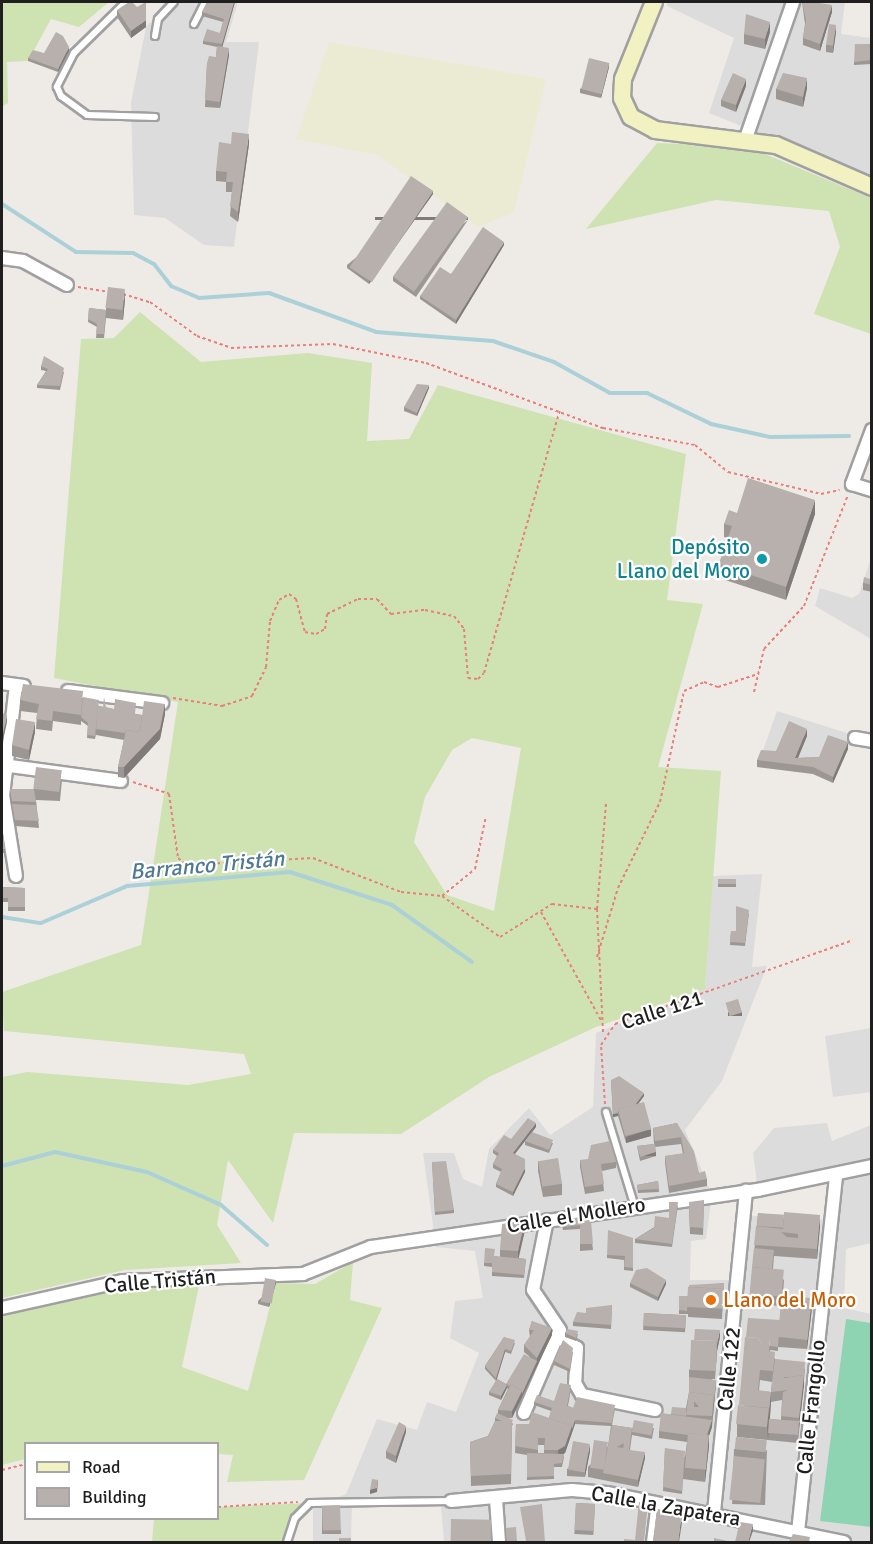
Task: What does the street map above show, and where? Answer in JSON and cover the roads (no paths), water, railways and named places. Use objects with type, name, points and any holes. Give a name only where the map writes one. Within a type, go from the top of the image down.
[{"type":"main road","points":[[654,2],[621,89],[631,117],[655,130],[746,138],[872,187]]},
{"type":"street","points":[[746,138],[793,2]]},
{"type":"street","points":[[2,258],[23,261],[67,285]]},
{"type":"street","points":[[872,430],[852,484],[872,490]]},
{"type":"street","points":[[2,683],[162,703]]},
{"type":"street","points":[[16,685],[3,765],[16,876]]},
{"type":"street","points":[[855,738],[872,741]]},
{"type":"street","points":[[3,765],[121,781]]},
{"type":"street","name":"Calle el Mollero","points":[[286,1275],[313,1273],[371,1247],[634,1204],[746,1191],[872,1166]]},
{"type":"street","name":"Calle Frangollo","points":[[798,1532],[836,1174]]},
{"type":"street","name":"Calle 122","points":[[714,1512],[746,1191]]},
{"type":"street","points":[[524,1413],[558,1337],[557,1321],[533,1290],[547,1220]]},
{"type":"street","name":"Calle Tristán","points":[[2,1308],[123,1281],[286,1275]]},
{"type":"street","points":[[558,1337],[577,1348],[575,1383],[582,1395],[655,1410]]},
{"type":"street","name":"Calle la Zapatera","points":[[451,1501],[496,1499],[572,1490],[655,1501],[714,1512],[844,1542]]},
{"type":"street","points":[[496,1499],[499,1542]]},
{"type":"lane","points":[[126,2],[74,53],[57,87],[60,96],[87,115],[155,117]]},
{"type":"lane","points":[[155,36],[158,19],[174,2]]},
{"type":"lane","points":[[194,24],[205,2]]},
{"type":"lane","points":[[606,1113],[634,1204]]},
{"type":"lane","points":[[287,1542],[294,1518],[310,1503],[451,1501]]},
{"type":"lane","points":[[650,1542],[655,1501]]},
{"type":"waterway","points":[[2,204],[76,252],[133,253],[154,264],[171,286],[199,298],[269,293],[376,332],[493,341],[554,362],[610,393],[647,393],[711,424],[770,437],[849,436]]},
{"type":"waterway","name":"Barranco Tristán","points":[[2,917],[41,923],[127,886],[290,872],[392,905],[472,962]]},
{"type":"waterway","points":[[2,1166],[55,1152],[147,1172],[221,1205],[267,1245]]},
{"type":"place","name":"Depósito Llano del Moro","points":[[762,559]]},
{"type":"place","name":"Llano del Moro","points":[[711,1300]]}]
